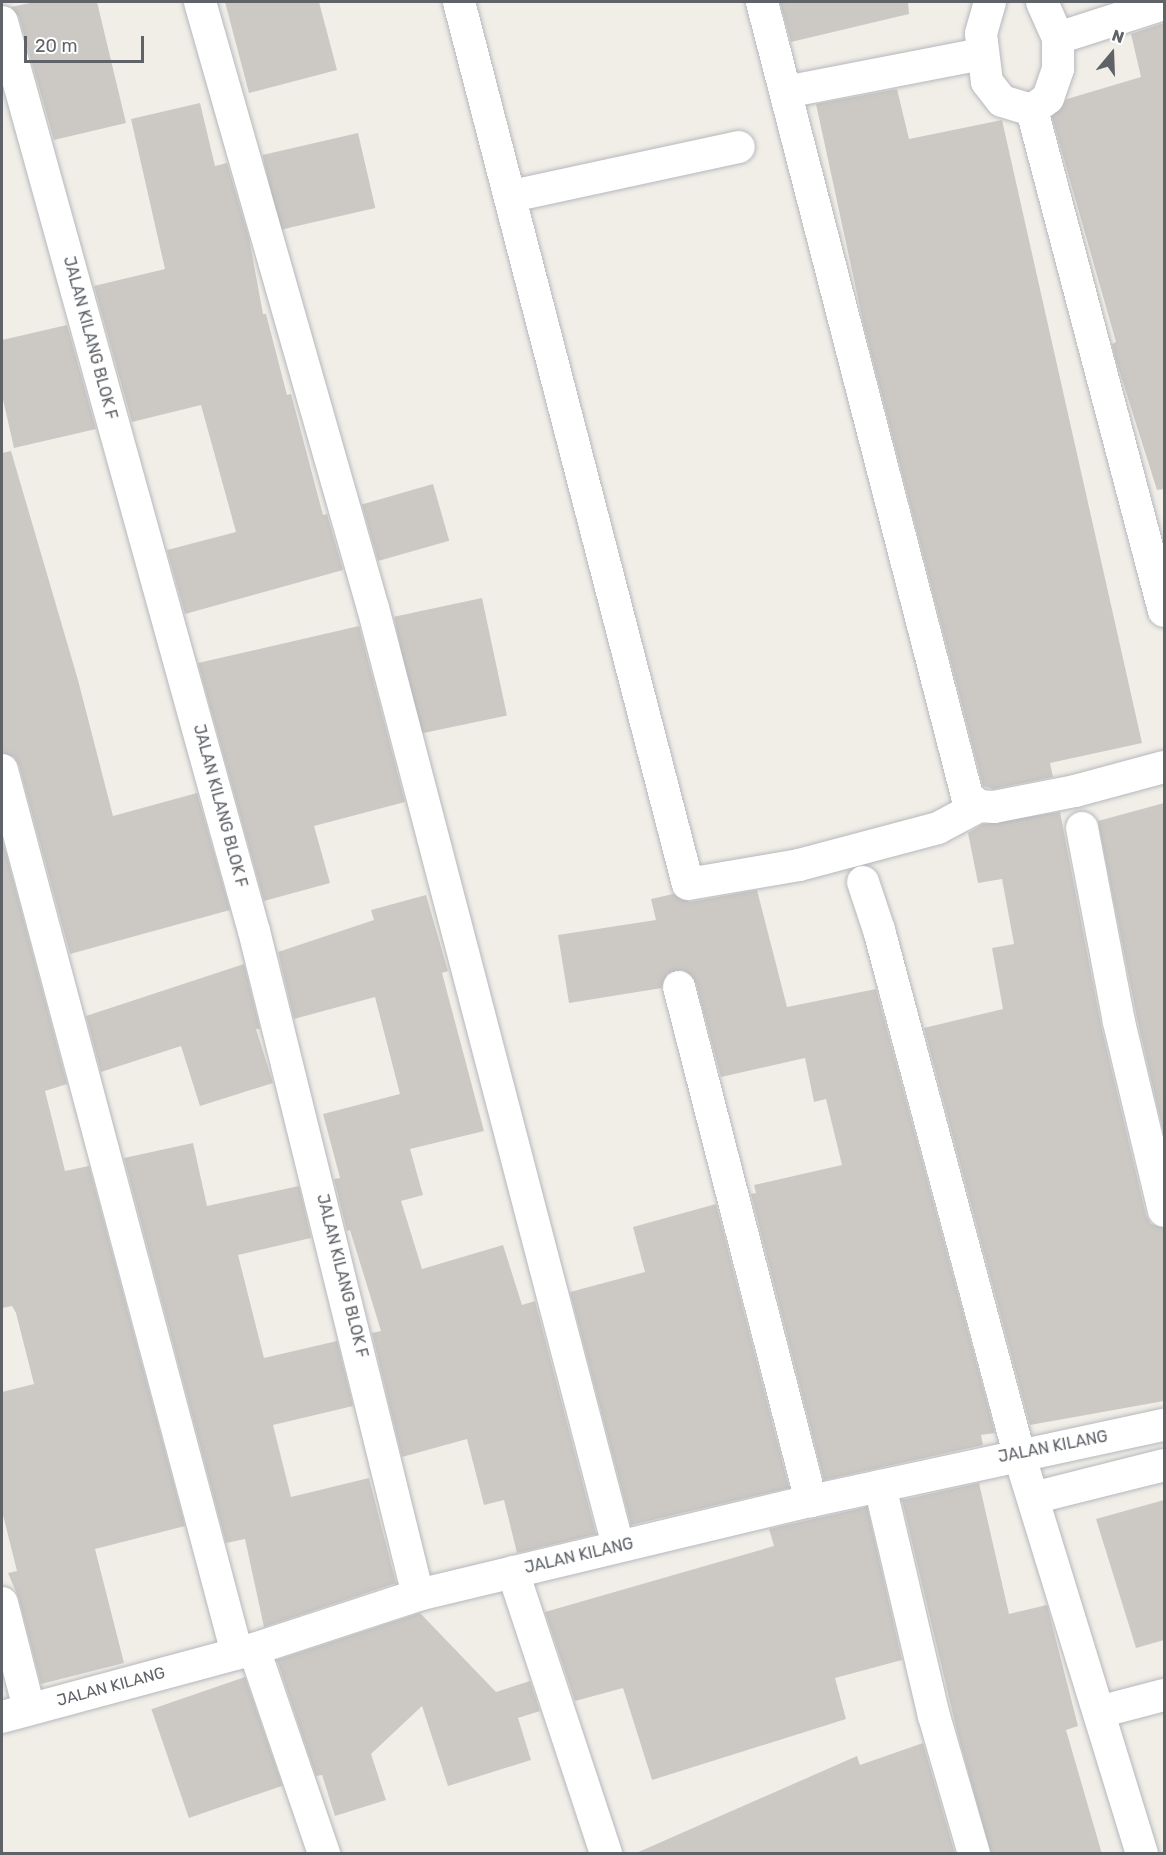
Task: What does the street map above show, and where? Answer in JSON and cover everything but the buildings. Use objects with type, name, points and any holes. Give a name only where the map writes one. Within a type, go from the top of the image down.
[{"type":"street","points":[[200,2],[367,586],[618,1546]]},
{"type":"street","points":[[459,2],[512,196],[688,884],[799,865],[938,828],[979,806],[994,807],[1075,791],[1164,767]]},
{"type":"street","points":[[762,2],[964,790],[979,806]]},
{"type":"street","points":[[990,2],[981,34],[981,54],[987,82],[1002,101],[1032,110]]},
{"type":"street","points":[[1032,110],[1048,98],[1055,80],[1058,38],[1042,2]]},
{"type":"street","points":[[1058,38],[1164,4]]},
{"type":"street","name":"JALAN KILANG BLOK F","points":[[2,22],[254,931],[418,1595]]},
{"type":"street","points":[[786,92],[981,54]]},
{"type":"street","points":[[1032,110],[1164,611]]},
{"type":"street","points":[[512,196],[740,147]]},
{"type":"street","points":[[2,770],[246,1651],[324,1854]]},
{"type":"street","points":[[1082,828],[1119,1022],[1164,1211]]},
{"type":"street","points":[[863,882],[879,930],[1019,1454],[1142,1854]]},
{"type":"street","points":[[679,987],[811,1501]]},
{"type":"street","name":"JALAN KILANG","points":[[15,1713],[246,1651],[418,1595],[811,1501],[1019,1454],[1164,1425]]},
{"type":"street","points":[[1033,1498],[1164,1465]]},
{"type":"street","points":[[880,1486],[934,1716],[974,1854]]},
{"type":"street","points":[[513,1572],[606,1854]]},
{"type":"street","points":[[2,1603],[15,1713]]},
{"type":"street","points":[[1099,1712],[1164,1695]]}]
